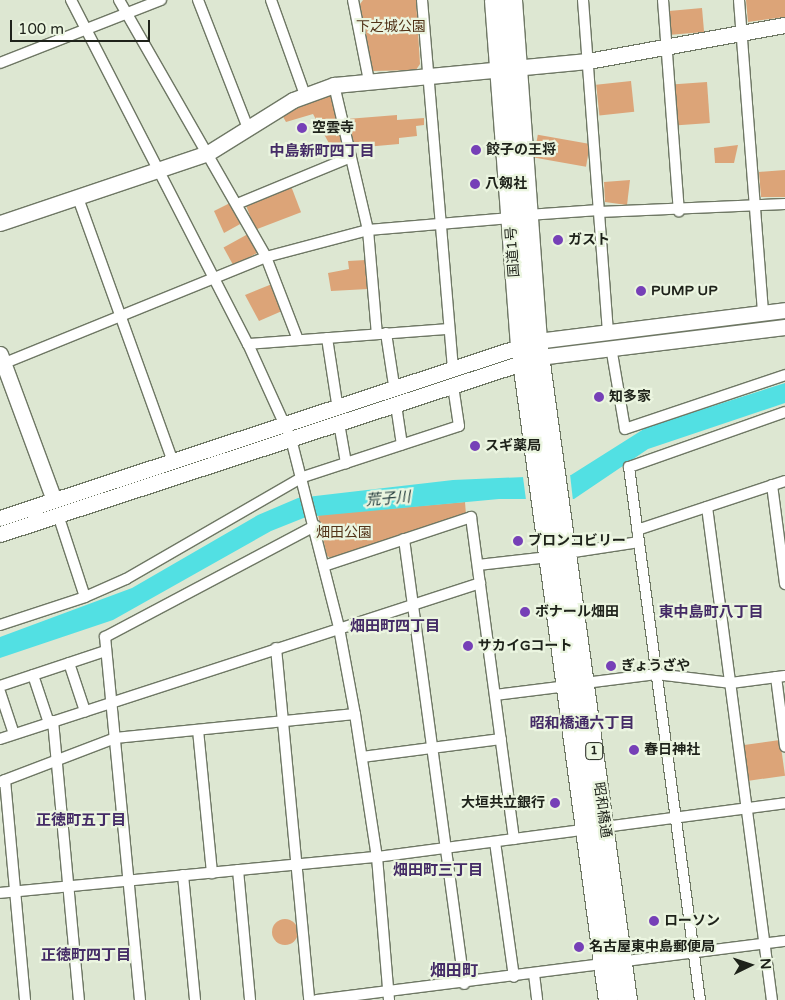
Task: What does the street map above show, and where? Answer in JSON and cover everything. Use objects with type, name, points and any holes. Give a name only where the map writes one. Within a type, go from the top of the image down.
[{"type":"highway","name":"国道1号","points":[[494,0],[508,67],[530,352],[551,502]]},
{"type":"highway","name":"国道1号","points":[[508,67],[512,0]]},
{"type":"highway","name":"昭和橋通","points":[[551,502],[613,964],[627,1000]]},
{"type":"highway","name":"昭和橋通","points":[[608,1000],[613,964]]},
{"type":"street","points":[[71,0],[88,28],[248,344],[285,420],[291,438],[303,477],[339,628],[355,714],[377,857],[389,997]]},
{"type":"street","points":[[120,0],[266,257],[298,340]]},
{"type":"street","points":[[0,63],[161,0]]},
{"type":"street","points":[[198,0],[248,128]]},
{"type":"street","points":[[272,0],[305,95]]},
{"type":"street","points":[[353,0],[369,81]]},
{"type":"street","points":[[422,0],[446,328],[453,366]]},
{"type":"street","points":[[583,0],[608,331]]},
{"type":"street","points":[[663,0],[679,211]]},
{"type":"street","points":[[739,0],[763,313]]},
{"type":"street","points":[[0,223],[160,172],[208,153],[305,95],[334,85],[508,67],[588,61],[785,25]]},
{"type":"street","points":[[334,85],[368,230],[381,334],[394,385]]},
{"type":"street","points":[[237,204],[351,157]]},
{"type":"street","points":[[78,198],[172,459]]},
{"type":"street","points":[[54,500],[1,361],[266,257],[368,230],[519,216],[599,211],[679,211],[785,204]]},
{"type":"street","points":[[0,518],[285,420],[453,366],[530,352],[608,331],[785,310]]},
{"type":"street","points":[[0,534],[453,386],[530,352],[611,348],[785,327]]},
{"type":"street","points":[[248,344],[446,328]]},
{"type":"street","points":[[328,338],[338,403]]},
{"type":"street","points":[[611,348],[625,429],[785,375]]},
{"type":"street","points":[[0,625],[85,597],[126,579],[303,477],[459,426],[453,386]]},
{"type":"street","points":[[396,405],[402,444]]},
{"type":"street","points":[[700,1000],[629,467],[785,412]]},
{"type":"street","points":[[340,423],[346,463]]},
{"type":"street","points":[[637,530],[785,481]]},
{"type":"street","points":[[772,485],[785,584]]},
{"type":"street","points":[[707,506],[772,1000]]},
{"type":"street","points":[[58,515],[85,597]]},
{"type":"street","points":[[324,566],[471,517],[514,839]]},
{"type":"street","points":[[140,1000],[105,637],[314,523]]},
{"type":"street","points":[[404,539],[464,984]]},
{"type":"street","points":[[478,565],[639,542]]},
{"type":"street","points":[[0,739],[480,582]]},
{"type":"street","points":[[276,648],[309,1000]]},
{"type":"street","points":[[0,686],[105,651]]},
{"type":"street","points":[[69,663],[85,711]]},
{"type":"street","points":[[495,695],[656,674],[731,683],[780,676],[785,746]]},
{"type":"street","points":[[33,675],[51,722],[57,760],[79,1000]]},
{"type":"street","points":[[0,692],[14,734]]},
{"type":"street","points":[[26,1000],[2,781],[115,738],[355,714]]},
{"type":"street","points":[[198,730],[212,873]]},
{"type":"street","points":[[362,756],[501,739]]},
{"type":"street","points":[[0,893],[377,857],[785,803]]},
{"type":"street","points":[[495,842],[514,977]]},
{"type":"street","points":[[238,870],[250,1000]]},
{"type":"street","points":[[183,875],[195,1000]]},
{"type":"street","points":[[317,1000],[389,997],[534,974],[785,941]]},
{"type":"street","points":[[534,974],[537,1000]]},
{"type":"green space","name":"下之城公園","points":[[363,0],[416,0],[420,64],[416,70],[373,71],[360,4]]},
{"type":"green space","points":[[746,0],[785,0],[785,17],[748,22]]},
{"type":"green space","points":[[702,8],[704,32],[671,35],[669,11]]},
{"type":"green space","points":[[631,81],[634,112],[599,115],[596,85]]},
{"type":"green space","points":[[707,82],[710,123],[678,125],[675,84]]},
{"type":"green space","points":[[332,93],[345,151],[337,158],[313,114],[286,122],[282,115]]},
{"type":"green space","points":[[397,115],[397,120],[424,118],[424,125],[416,126],[417,136],[399,138],[399,144],[354,148],[347,119]]},
{"type":"green space","points":[[538,135],[590,144],[586,167],[534,157]]},
{"type":"green space","points":[[738,145],[734,163],[715,163],[714,148]]},
{"type":"green space","points":[[785,170],[785,197],[761,197],[759,172]]},
{"type":"green space","points":[[630,180],[627,205],[605,202],[604,182]]},
{"type":"green space","points":[[291,186],[301,212],[255,230],[245,204]]},
{"type":"green space","points":[[230,203],[242,223],[224,233],[214,211]]},
{"type":"green space","points":[[248,234],[258,252],[234,266],[224,248]]},
{"type":"green space","points":[[366,260],[368,289],[331,291],[328,273],[349,269],[348,261]]},
{"type":"green space","points":[[272,284],[282,311],[259,321],[245,295]]},
{"type":"green space","name":"畑田公園","points":[[465,502],[466,515],[333,559],[327,556],[318,515]]},
{"type":"green space","points":[[780,740],[785,776],[747,781],[742,745]]},
{"type":"green space","points":[[285,919],[294,923],[298,932],[294,941],[285,945],[276,941],[272,932],[276,923]]},
{"type":"water","name":"荒子川","points":[[785,383],[785,403],[648,449],[574,499],[499,499],[306,517],[271,531],[113,620],[0,658],[0,637],[132,588],[258,515],[298,498],[453,480],[571,475],[647,427]]},
{"type":"pier","points":[[570,474],[573,501],[526,500],[523,477]]},
{"type":"place","name":"空雲寺","points":[[302,128]]},
{"type":"place","name":"餃子の王将","points":[[476,150]]},
{"type":"place","name":"八剱社","points":[[475,184]]},
{"type":"place","name":"ガスト","points":[[558,240]]},
{"type":"place","name":"PUMP UP","points":[[641,291]]},
{"type":"place","name":"知多家","points":[[599,397]]},
{"type":"place","name":"スギ薬局","points":[[475,446]]},
{"type":"place","name":"ブロンコビリー","points":[[518,541]]},
{"type":"place","name":"ボナール畑田","points":[[525,612]]},
{"type":"place","name":"サカイGコート","points":[[468,646]]},
{"type":"place","name":"ぎょうざや","points":[[611,666]]},
{"type":"place","name":"春日神社","points":[[634,750]]},
{"type":"place","name":"大垣共立銀行","points":[[555,803]]},
{"type":"place","name":"ローソン","points":[[654,921]]},
{"type":"place","name":"名古屋東中島郵便局","points":[[579,947]]},
{"type":"district","name":"中島新町四丁目","points":[[322,152]]},
{"type":"district","name":"東中島町八丁目","points":[[711,613]]},
{"type":"district","name":"畑田町四丁目","points":[[395,627]]},
{"type":"district","name":"昭和橋通六丁目","points":[[582,724]]},
{"type":"district","name":"正徳町五丁目","points":[[81,821]]},
{"type":"district","name":"畑田町三丁目","points":[[438,871]]},
{"type":"district","name":"正徳町四丁目","points":[[86,956]]},
{"type":"district","name":"畑田町","points":[[454,971]]}]
